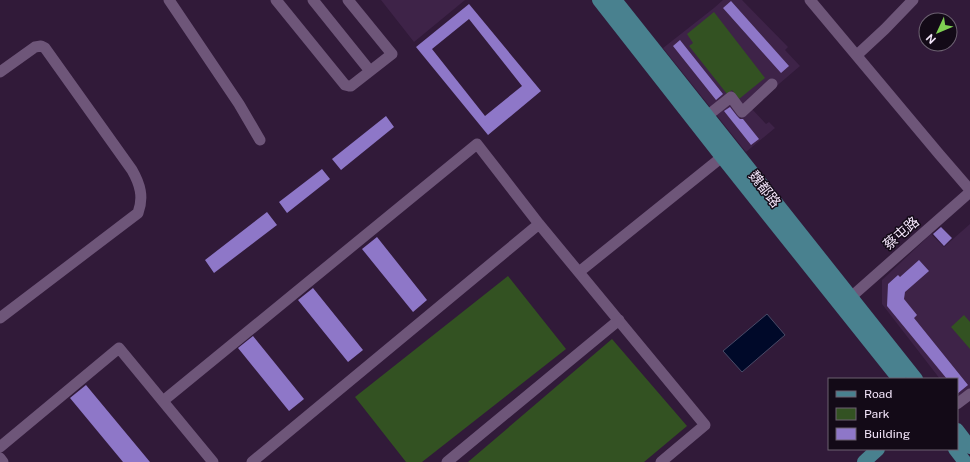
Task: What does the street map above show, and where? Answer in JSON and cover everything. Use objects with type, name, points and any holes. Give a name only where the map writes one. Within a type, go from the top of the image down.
[{"type":"main road","name":"魏都路","points":[[599,0],[898,378]]},
{"type":"main road","name":"魏都路","points":[[615,0],[915,378]]},
{"type":"main road","points":[[958,431],[970,447]]},
{"type":"main road","points":[[864,462],[877,450]]},
{"type":"main road","points":[[956,450],[965,462]]},
{"type":"street","points":[[169,0],[239,104],[260,140]]},
{"type":"street","points":[[276,0],[345,85],[351,86],[392,54],[348,0]]},
{"type":"street","points":[[313,0],[370,71]]},
{"type":"street","points":[[810,0],[939,154],[969,194]]},
{"type":"street","points":[[857,55],[913,0]]},
{"type":"street","points":[[0,72],[36,47],[41,46],[45,48],[132,170],[139,184],[141,201],[138,213],[0,318]]},
{"type":"street","points":[[707,116],[731,97],[742,112],[772,84]]},
{"type":"street","points":[[163,401],[477,144],[540,224],[705,425],[661,462]]},
{"type":"street","points":[[580,272],[722,156]]},
{"type":"street","name":"蔡屯路","points":[[851,297],[969,194]]},
{"type":"street","points":[[252,462],[540,224]]},
{"type":"street","points":[[447,462],[619,320]]},
{"type":"street","points":[[0,447],[119,348],[213,462]]},
{"type":"street","points":[[958,403],[970,394]]},
{"type":"street","points":[[0,458],[3,462]]},
{"type":"shaded area","points":[[381,0],[465,0],[414,42]]},
{"type":"shaded area","points":[[723,0],[742,0],[788,47],[785,50],[800,66],[751,108],[766,124],[769,122],[775,128],[746,152],[663,48]]},
{"type":"shaded area","points":[[970,224],[970,391],[958,400],[958,378],[939,378],[882,304],[882,280],[931,234],[944,247]]},
{"type":"green space","points":[[714,12],[765,78],[739,99],[732,90],[727,94],[689,46],[693,43],[687,34]]},
{"type":"green space","points":[[508,276],[566,349],[422,462],[406,462],[355,397]]},
{"type":"green space","points":[[964,315],[970,322],[970,349],[951,327]]},
{"type":"green space","points":[[612,339],[687,426],[644,462],[468,462]]},
{"type":"water","points":[[767,314],[785,335],[742,372],[723,351]]},
{"type":"building","points":[[731,1],[789,66],[781,73],[723,8]]},
{"type":"building","points":[[469,4],[541,91],[488,135],[416,47]],"holes":[[[469,19],[522,86],[485,116],[432,49]]]},
{"type":"building","points":[[680,40],[723,94],[716,100],[673,46]]},
{"type":"building","points":[[730,107],[740,119],[743,119],[759,139],[751,145],[724,111]]},
{"type":"building","points":[[386,116],[394,127],[341,170],[332,159]]},
{"type":"building","points":[[322,169],[330,179],[287,213],[279,202]]},
{"type":"building","points":[[267,212],[277,225],[214,273],[205,260]]},
{"type":"building","points":[[941,227],[952,238],[944,246],[933,234]]},
{"type":"building","points":[[377,237],[427,300],[413,312],[362,249]]},
{"type":"building","points":[[919,260],[929,271],[905,292],[904,299],[917,315],[914,318],[968,385],[958,393],[958,378],[946,378],[887,306],[888,284],[898,275],[900,277]]},
{"type":"building","points":[[313,288],[363,350],[348,362],[298,300]]},
{"type":"building","points":[[253,336],[304,399],[289,411],[238,348]]},
{"type":"building","points":[[86,385],[150,462],[123,462],[70,398]]}]
